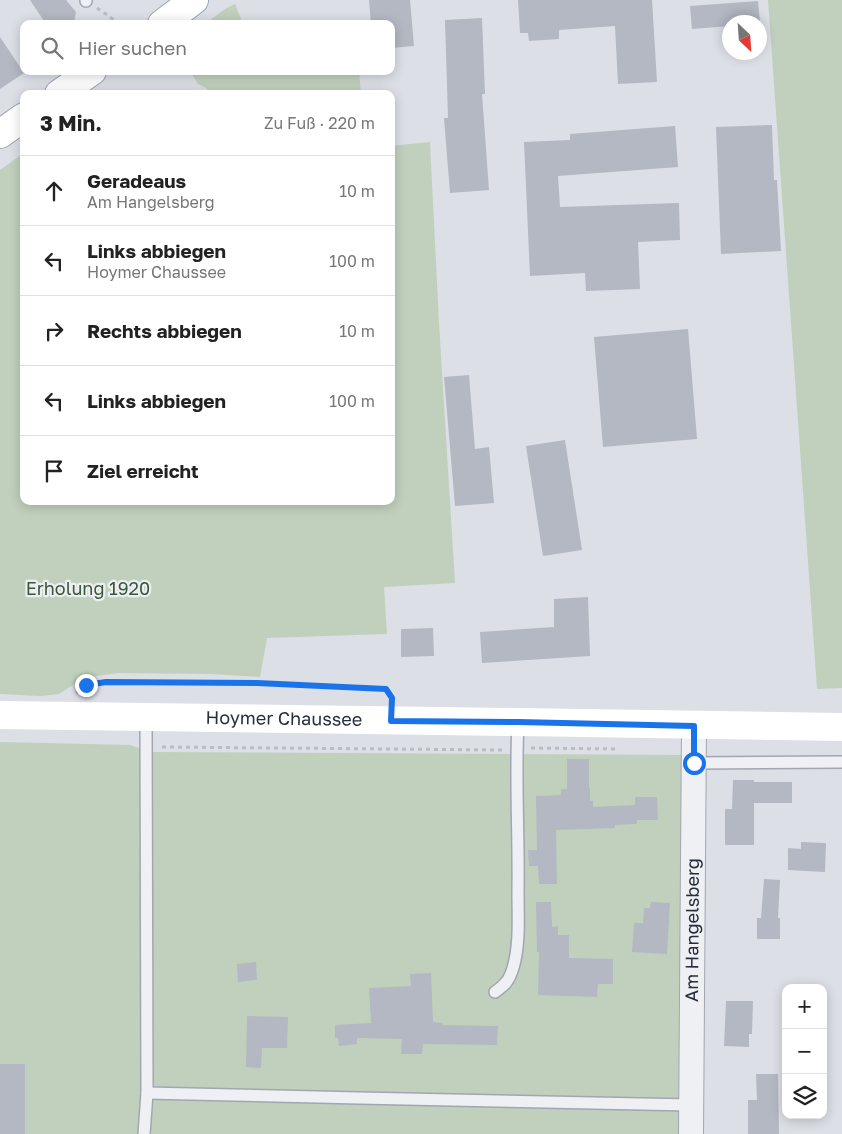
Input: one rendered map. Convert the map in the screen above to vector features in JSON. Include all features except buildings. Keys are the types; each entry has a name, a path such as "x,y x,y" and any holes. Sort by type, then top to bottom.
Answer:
{"main road":[{"path":"167,20 194,0"},
{"path":"65,90 86,75"},
{"path":"0,134 20,120"},
{"name":"Hoymer Chaussee","path":"0,715 842,728"}],"street":[{"name":"Am Hangelsberg","path":"691,1134 694,726"}],"lane":[{"path":"144,1134 147,1093 146,718"},
{"path":"495,992 505,985 512,970 518,945 519,876 516,750 518,722"},
{"path":"694,763 842,762"},
{"path":"147,1093 691,1105"}],"path":[{"path":"86,0 114,20"},
{"path":"65,716 71,698 86,685 106,682 257,683 386,689 392,698 391,721"},
{"path":"146,746 516,750 525,748 624,749"}],"green space":[{"path":"768,0 842,0 842,688 817,689"},
{"path":"235,4 241,20 210,20"},
{"path":"192,75 359,75 361,90 207,90 198,84"},
{"name":"Erholung 1920","path":"430,142 455,583 384,587 387,634 267,638 260,677 211,674 118,673 84,678 59,694 40,696 0,694 0,170 20,156 20,505 395,505 395,146"},
{"path":"0,742 130,745 150,752 686,755 681,1134 0,1134"}],"route":[{"path":"86,685 106,682 257,683 386,689 392,698 391,721 694,726 694,763"}]}
